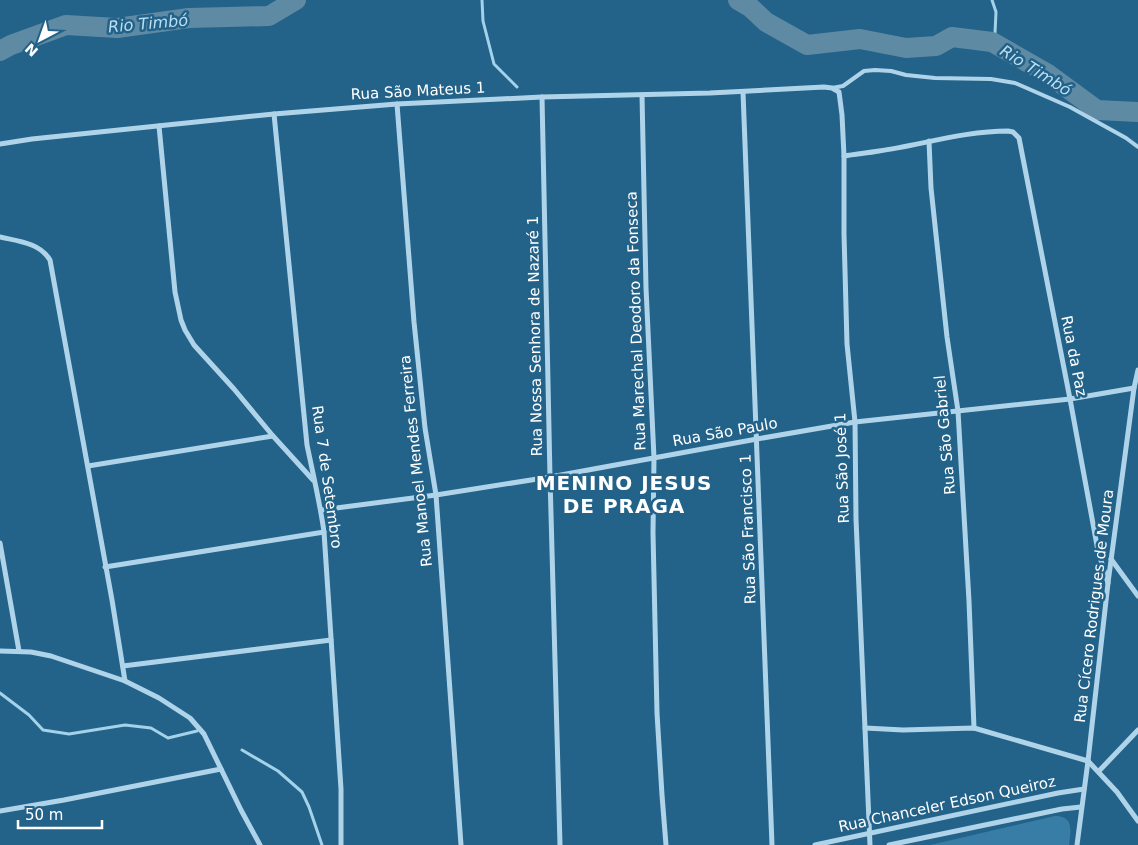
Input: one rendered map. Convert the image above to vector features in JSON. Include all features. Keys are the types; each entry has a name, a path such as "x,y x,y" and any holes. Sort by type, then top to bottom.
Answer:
{"street":[{"name":"Rua São Mateus 1","path":"0,144 274,114 397,104 542,97 743,92 824,87 832,88 839,92"},
{"name":"Rua São Francisco 1","path":"743,92 772,845"},
{"name":"Rua São José 1","path":"839,92 842,110 844,156 847,335 855,422 856,519 870,845"},
{"name":"Rua Marechal Deodoro da Fonseca","path":"642,95 646,288 654,458 653,533 657,714 666,845"},
{"name":"Rua Nossa Senhora de Nazaré 1","path":"542,97 560,845"},
{"name":"Rua Manoel Mendes Ferreira","path":"397,104 424,428 436,495 461,845"},
{"name":"Rua 7 de Setembro","path":"274,114 307,445 324,532 342,845"},
{"path":"159,126 175,292 180,320 194,345 314,480"},
{"name":"Rua da Paz","path":"928,141 1003,131 1013,132 1019,138 1098,551 1108,583"},
{"path":"844,156 878,152 928,141"},
{"name":"Rua São Gabriel","path":"928,141 931,188 947,337 958,411 974,728"},
{"path":"0,238 32,246 42,251 50,260 125,681"},
{"name":"Rua Cícero Rodrigues de Moura","path":"1076,845 1088,762 1111,559 1138,370"},
{"name":"Rua São Paulo","path":"321,510 436,495 550,477 855,422 1070,399 1134,388"},
{"path":"88,466 273,436"},
{"path":"106,567 324,532"},
{"path":"0,543 19,651"},
{"path":"1111,559 1138,596"},
{"path":"123,666 331,640"},
{"path":"0,651 19,651 51,656 125,681 176,708 190,718 204,734 260,845"},
{"path":"865,728 902,730 974,728 1088,762 1099,771 1117,792 1138,821"},
{"path":"1099,771 1138,730"},
{"path":"0,811 221,769"},
{"name":"Rua Chanceler Edson Queiroz","path":"815,845 1084,789"},
{"name":"Rua Chanceler Edson Queiroz","path":"889,845 1081,806"}],"lane":[{"path":"832,88 842,86 864,72 875,70 935,78 991,79 1015,84 1070,107 1126,138 1138,147"}],"shaded area":[{"path":"1055,816 1065,819 1070,825 1069,845 930,845"}],"waterway":[{"name":"Rio Timbó","path":"0,51 11,45 66,25 117,28 189,18 269,16 296,0"},
{"path":"482,0 483,21 494,64 517,87"},
{"name":"Rio Timbó","path":"738,0 750,7 766,22 807,45 860,39 906,48 936,46 952,37 992,42 1048,74 1097,110 1138,112"},
{"path":"992,0 996,12 995,33 992,42"},
{"path":"0,693 29,715 43,730 69,734 125,725 151,728 168,738 197,731"},
{"path":"242,750 278,771 302,792 322,845"}],"district":[{"name":"MENINO JESUS DE PRAGA","path":"624,494"}]}
